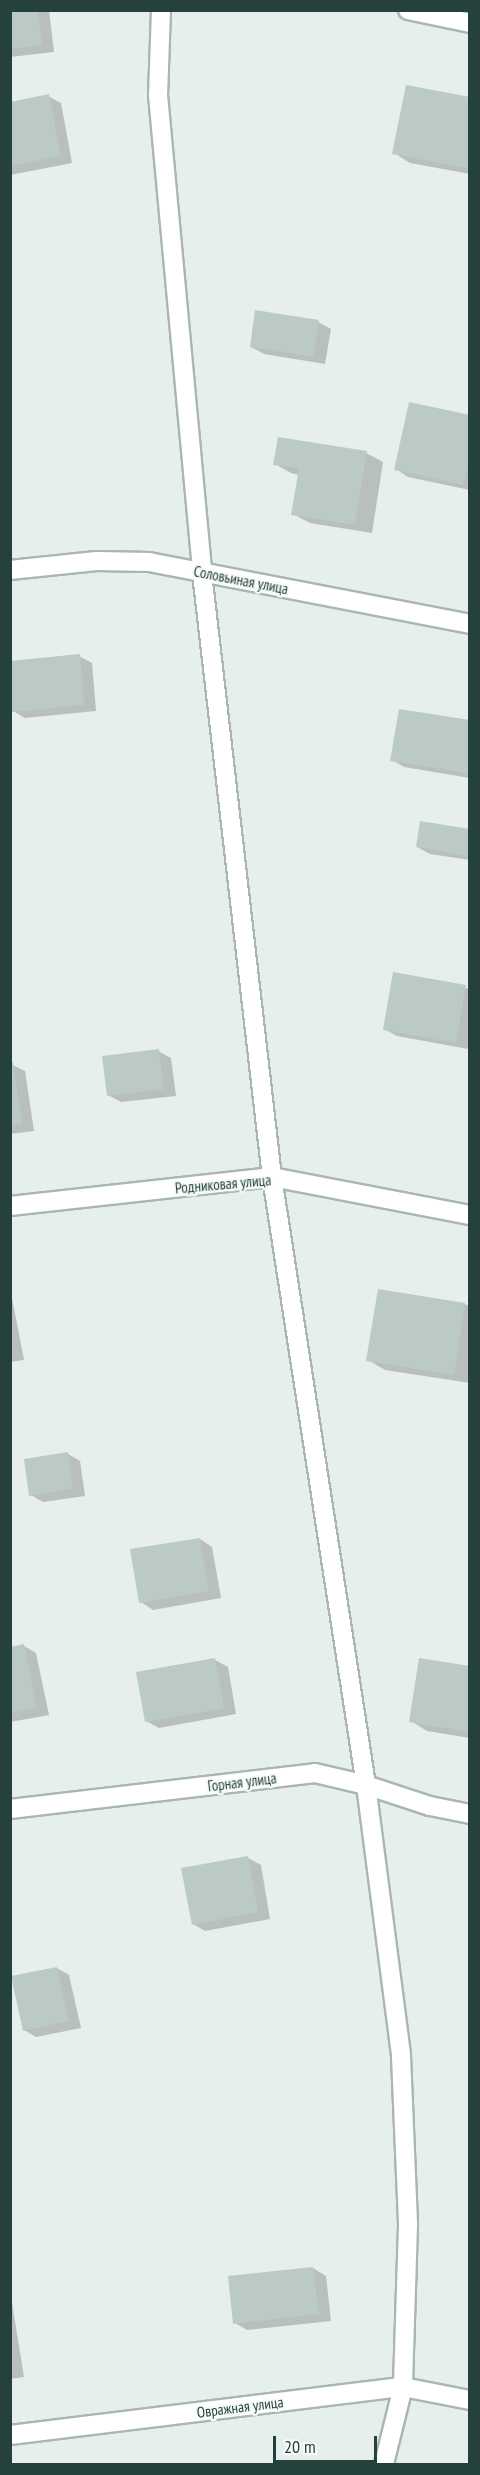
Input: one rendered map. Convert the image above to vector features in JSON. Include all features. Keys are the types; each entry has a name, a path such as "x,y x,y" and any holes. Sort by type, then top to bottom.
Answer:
{"street":[{"path":"161,10 158,95 202,573 272,1177 366,1785 401,2056 408,2225 403,2387 384,2464"},
{"path":"408,10 470,23"},
{"name":"Соловьиная улица","path":"10,570 97,561 149,562 470,624"},
{"name":"Родниковая улица","path":"10,1206 272,1177 470,1215"},
{"name":"Горная улица","path":"10,1809 315,1773 366,1785 430,1806 470,1814"},
{"name":"Овражная улица","path":"10,2435 403,2387 470,2400"}],"building":[{"path":"10,10 38,10 42,45 10,49"},
{"path":"406,85 470,97 470,169 392,154"},
{"path":"49,94 61,156 10,166 10,102"},
{"path":"255,310 319,320 313,357 250,347"},
{"path":"409,402 470,415 470,454 463,485 394,470"},
{"path":"278,437 367,451 355,525 291,515 299,468 273,465"},
{"path":"80,654 84,705 11,712 10,661"},
{"path":"399,709 470,720 470,774 390,761"},
{"path":"420,821 470,829 470,856 416,847"},
{"path":"393,972 466,985 456,1043 383,1030"},
{"path":"159,1049 164,1089 107,1096 102,1056"},
{"path":"10,1062 13,1062 22,1124 10,1126"},
{"path":"378,1289 465,1303 454,1375 366,1361"},
{"path":"68,1452 73,1489 29,1496 24,1459"},
{"path":"200,1538 209,1591 139,1603 130,1549"},
{"path":"24,1644 37,1708 10,1713 10,1647"},
{"path":"215,1658 224,1708 145,1722 136,1672"},
{"path":"419,1658 470,1666 470,1732 409,1722"},
{"path":"248,1856 258,1912 192,1925 181,1868"},
{"path":"57,1967 69,2021 23,2031 11,1976"},
{"path":"313,2267 319,2314 233,2324 228,2276"}]}
